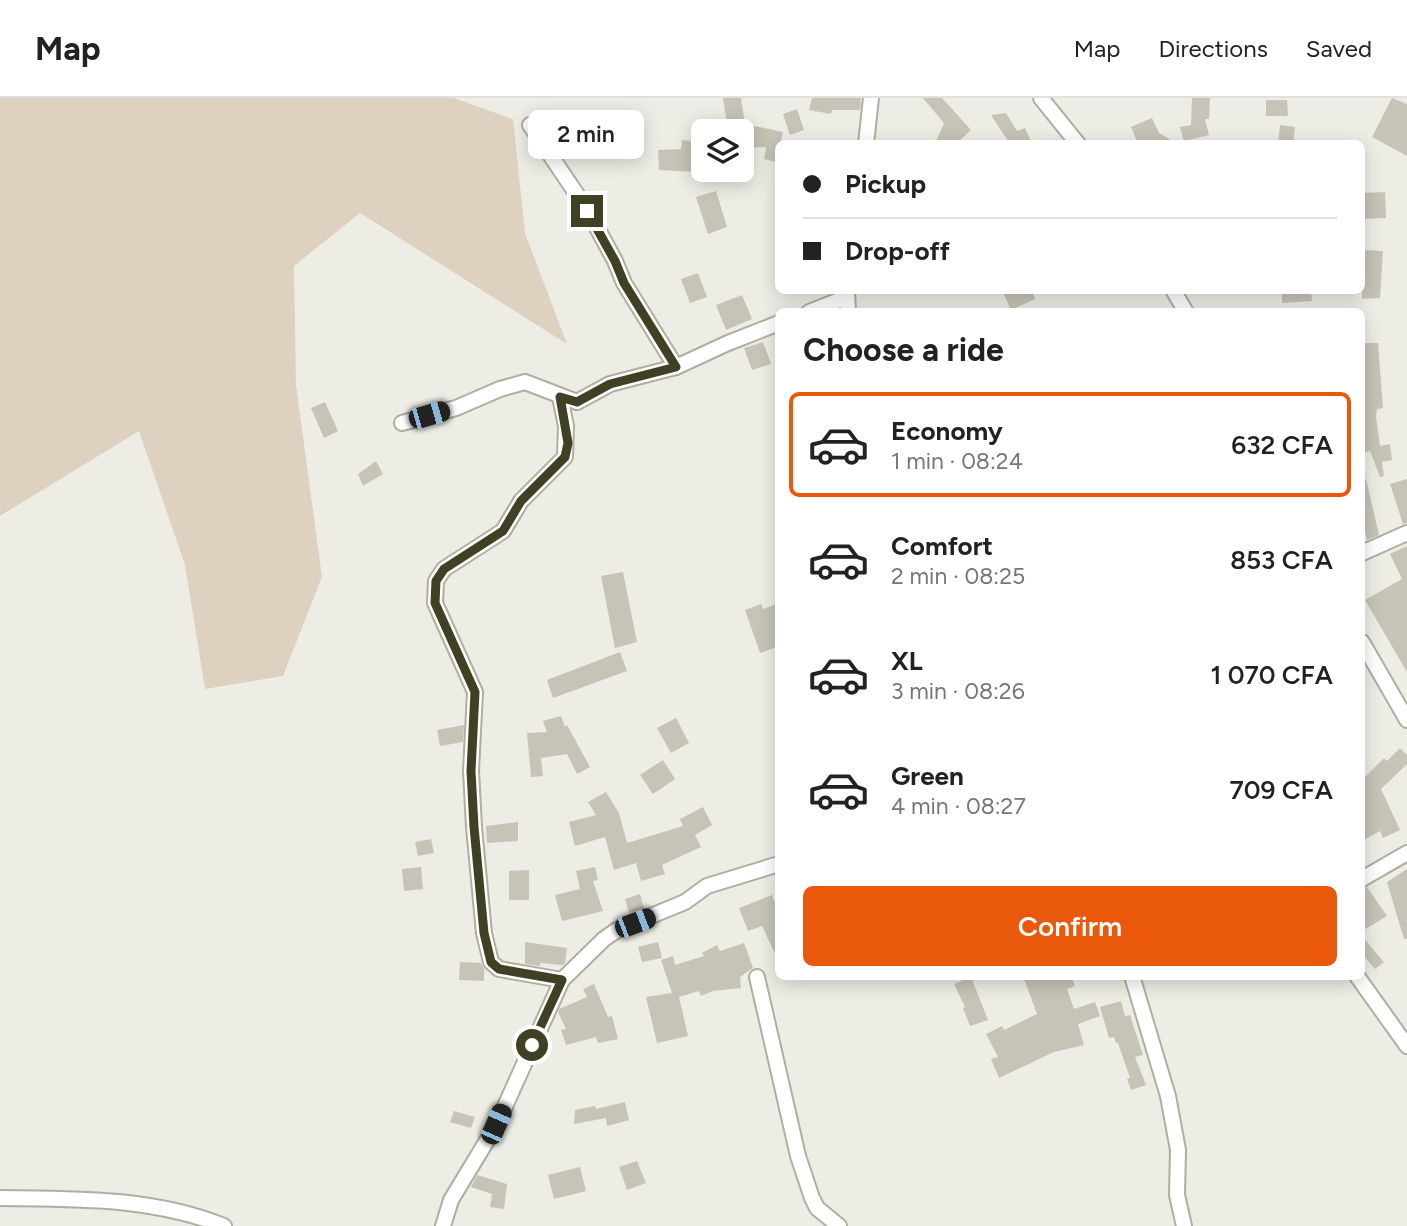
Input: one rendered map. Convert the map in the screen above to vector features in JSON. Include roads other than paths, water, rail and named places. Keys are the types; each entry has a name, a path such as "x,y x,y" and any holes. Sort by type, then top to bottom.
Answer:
{"street":[{"path":"866,140 871,98"},
{"path":"1041,98 1075,140"},
{"path":"530,125 587,211 624,283 676,367"},
{"path":"822,308 847,300"},
{"path":"402,423 456,408 500,389 525,382 577,402 610,384 676,367 775,325"},
{"path":"560,397 567,435 565,457 521,501 503,531 444,569 436,581 435,603 475,692 471,771 474,827 484,933 491,962 499,969 562,980"},
{"path":"1365,552 1407,533"},
{"path":"1365,647 1407,720"},
{"path":"1365,877 1407,853"},
{"path":"443,1226 451,1200 496,1124 562,980 617,930 685,902 707,886 775,865"},
{"path":"757,977 782,1089 808,1187 817,1208 839,1226"},
{"path":"1133,980 1168,1096 1178,1150 1177,1195 1184,1226"},
{"path":"1360,980 1407,1046"},
{"path":"0,1198 133,1202 198,1216 224,1226"}]}
